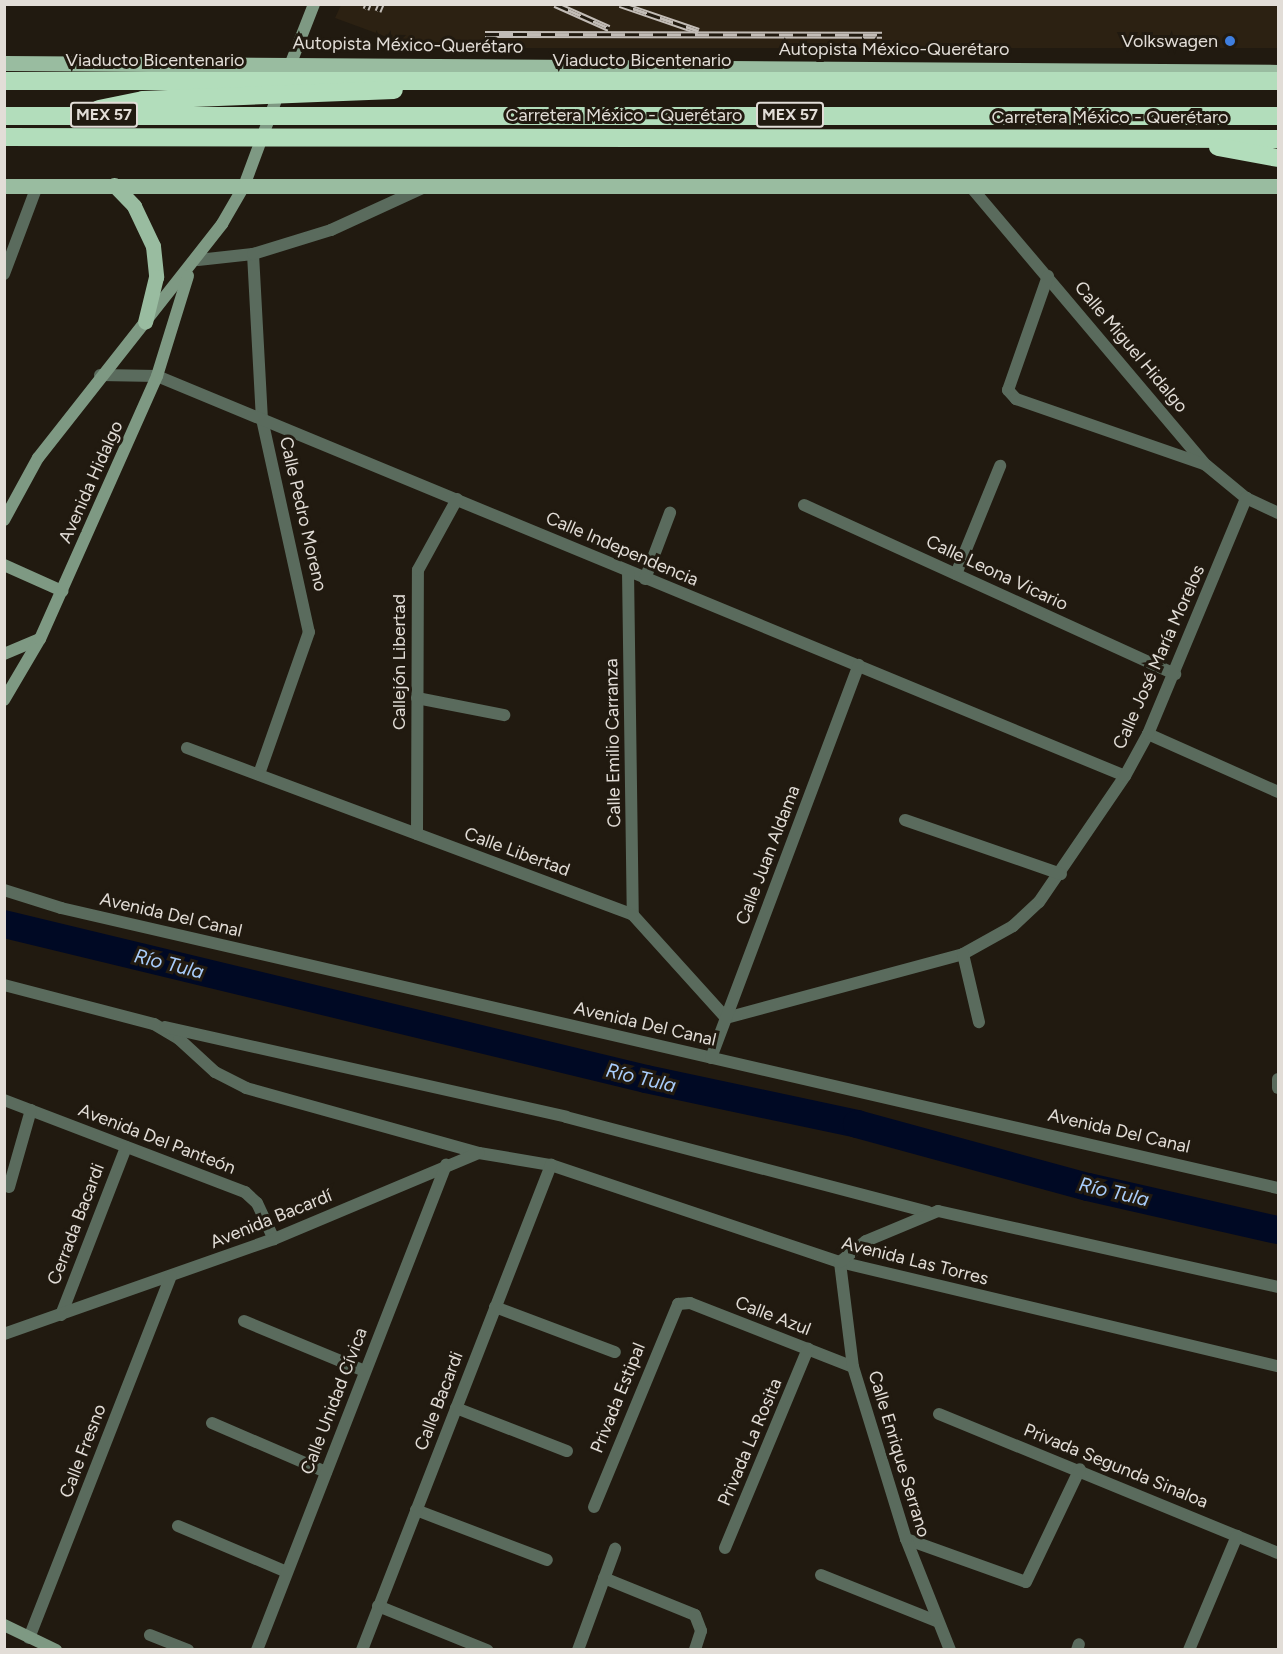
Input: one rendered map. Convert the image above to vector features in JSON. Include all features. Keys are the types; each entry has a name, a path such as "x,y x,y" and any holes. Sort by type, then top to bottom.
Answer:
{"highway":[{"path":"4,136 131,101 341,94 479,80"},
{"name":"Viaducto Bicentenario","path":"4,81 1278,81"},
{"name":"Carretera México - Querétaro","path":"4,116 301,114 1278,116"},
{"name":"Carretera México - Querétaro","path":"4,136 302,134 1278,139"},
{"path":"1169,138 1278,158"}],"main road":[{"name":"Avenida Hidalgo","path":"4,520 38,458 100,375 194,265 244,186 314,4"},
{"name":"Autopista México-Querétaro","path":"4,63 290,63 1278,72"},
{"path":"114,185 142,219 153,246 155,285 145,322"},
{"path":"4,186 425,188 1278,186"},
{"name":"Avenida Hidalgo","path":"4,700 40,639 158,376 194,265"},
{"path":"4,566 62,591"},
{"path":"4,654 40,639"},
{"path":"4,1625 56,1650"}],"street":[{"path":"4,274 37,186"},
{"name":"Calle Miguel Hidalgo","path":"970,186 1206,465 1246,498 1278,513"},
{"path":"194,265 253,254 331,230 425,188"},
{"name":"Calle Pedro Moreno","path":"253,254 262,419 309,632 259,774"},
{"path":"1048,276 1008,390 1016,399 1206,465"},
{"name":"Calle Independencia","path":"100,375 158,376 1125,776"},
{"path":"956,574 1000,466"},
{"name":"Calle José María Morelos","path":"726,1018 963,954 1013,927 1061,874 1125,776 1148,734 1175,674 1246,498"},
{"name":"Callejón Libertad","path":"417,834 418,570 457,499"},
{"name":"Calle Leona Vicario","path":"804,505 1175,674"},
{"path":"645,579 670,513"},
{"name":"Calle Emilio Carranza","path":"628,571 633,915"},
{"name":"Calle Juan Aldama","path":"711,1058 859,665"},
{"path":"417,698 504,715"},
{"path":"1148,734 1278,792"},
{"name":"Calle Libertad","path":"187,748 633,915 726,1018"},
{"path":"905,820 1061,874"},
{"name":"Avenida Del Canal","path":"4,890 61,908 1278,1188"},
{"path":"963,954 979,1022"},
{"path":"4,985 154,1024 566,1117 928,1212 953,1213 1278,1287"},
{"path":"154,1024 179,1039 215,1072 246,1088 478,1153"},
{"path":"1278,1079 1278,1088"},
{"name":"Avenida Del Panteón","path":"4,1100 245,1192 257,1203 274,1239"},
{"path":"9,1187 31,1110"},
{"name":"Cerrada Bacardi","path":"61,1315 126,1147"},
{"name":"Avenida Bacardí","path":"4,1334 274,1239 478,1153 551,1165"},
{"name":"Calle Unidad Cívica","path":"256,1650 446,1165"},
{"name":"Avenida Las Torres","path":"551,1165 840,1262 1278,1366"},
{"name":"Calle Bacardi","path":"362,1650 551,1165"},
{"path":"840,1262 866,1241 928,1212"},
{"name":"Calle Enrique Serrano","path":"840,1262 853,1367 906,1539 936,1621 950,1650"},
{"name":"Calle Fresno","path":"29,1638 171,1276"},
{"name":"Calle Azul","path":"678,1304 690,1303 853,1367"},
{"name":"Privada Estipal","path":"594,1507 678,1304"},
{"path":"495,1307 615,1352"},
{"path":"244,1321 365,1371"},
{"name":"Privada La Rosita","path":"725,1548 808,1349"},
{"path":"456,1408 567,1451"},
{"name":"Privada Segunda Sinaloa","path":"939,1414 1080,1469 1278,1553"},
{"path":"212,1423 326,1472"},
{"path":"906,1539 1026,1582 1080,1469"},
{"path":"416,1510 547,1560"},
{"path":"178,1526 287,1572"},
{"path":"1189,1650 1237,1536"},
{"path":"578,1650 615,1549"},
{"path":"821,1575 936,1621"},
{"path":"604,1578 695,1615 701,1631 695,1650"},
{"path":"378,1606 487,1650"},
{"path":"150,1635 188,1650"}],"shaded area":[{"path":"1278,4 1278,48 417,48 335,18 341,5"}],"waterway":[{"name":"Río Tula","path":"4,924 646,1079 857,1124 1088,1187 1278,1230"}],"railway":[{"path":"366,9 368,4"},
{"path":"378,11 381,4"},
{"path":"555,4 609,28"},
{"path":"620,4 699,31"},
{"path":"485,34 882,35"}],"place":[{"name":"Volkswagen","path":"1230,41"}]}
